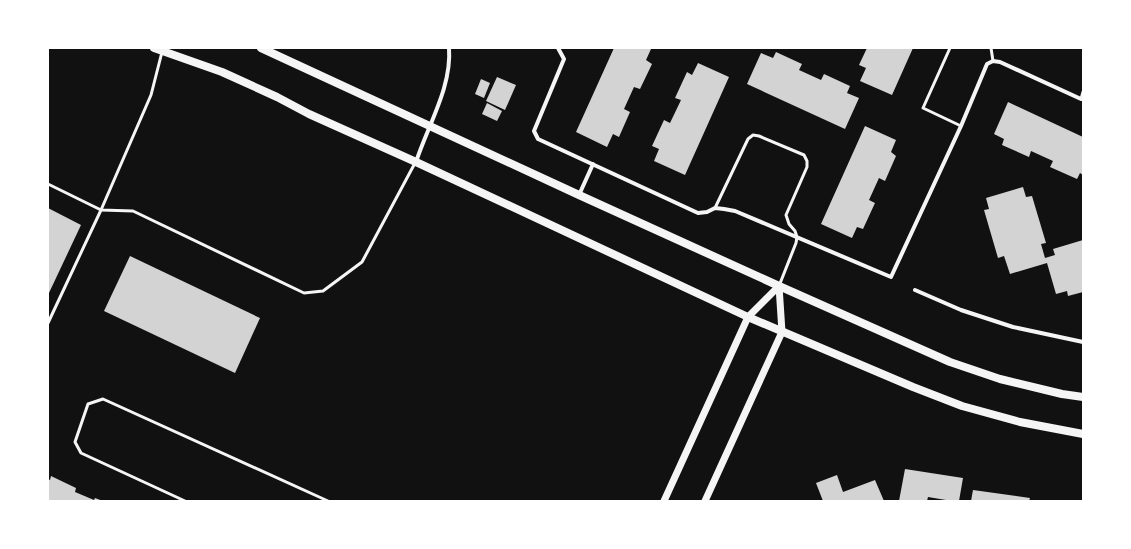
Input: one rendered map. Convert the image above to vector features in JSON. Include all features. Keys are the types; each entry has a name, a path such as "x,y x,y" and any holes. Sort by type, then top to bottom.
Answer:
{"main road":[{"path":"261,48 579,195 950,362 1000,379 1062,394 1083,397"},
{"path":"158,49 222,72 277,97 309,114 416,162 748,317 913,387 962,406 1020,422 1083,434"}],"street":[{"path":"416,162 447,80 450,60 449,48"},
{"path":"558,48 564,59 534,131 538,139 698,213 707,212 714,208 735,211 891,276 961,126 987,64 993,61 1000,62 1081,99"},
{"path":"579,195 593,164"},
{"path":"664,501 748,317 779,286"},
{"path":"705,501 782,332 779,286"},
{"path":"915,290 961,310 1013,328 1083,342"}],"lane":[{"path":"950,48 923,108 961,126"},
{"path":"991,48 993,61"},
{"path":"48,323 101,210 151,95 158,49"},
{"path":"1081,99 1083,92"},
{"path":"714,208 748,139 753,135 759,136 804,155 808,161 807,167 786,215 789,224 795,231 797,237 796,243 779,286"},
{"path":"48,184 101,210 133,211 304,293 323,291 362,262 416,162"},
{"path":"186,501 81,453 75,442 88,404 103,399 328,501"}],"building":[{"path":"614,48 650,48 651,49 646,60 652,64 640,89 634,87 624,109 630,112 619,137 613,134 607,147 576,132"},
{"path":"867,48 913,48 892,95 860,81 866,68 859,65"},
{"path":"776,52 802,64 799,70 821,80 824,74 850,86 847,93 859,98 845,129 747,84 761,53 773,58"},
{"path":"698,63 729,77 685,175 654,161 659,149 652,146 664,120 670,123 681,100 675,98 687,72 692,75"},
{"path":"497,77 516,85 505,110 486,101"},
{"path":"481,79 490,83 484,98 475,94"},
{"path":"1008,102 1083,137 1083,175 1080,173 1077,179 1050,167 1053,161 1031,151 1029,157 1002,145 1004,139 994,134"},
{"path":"487,103 502,111 497,121 482,114"},
{"path":"865,126 896,140 891,152 896,156 885,181 879,178 869,200 875,203 863,229 857,227 852,238 821,224"},
{"path":"1023,187 1026,197 1032,196 1046,243 1041,244 1045,258 1055,255 1053,249 1083,240 1083,292 1068,296 1067,291 1056,294 1047,263 1010,274 1004,256 998,258 984,210 989,209 986,198"},
{"path":"48,208 81,225 48,295"},
{"path":"130,256 260,318 235,373 104,311"},
{"path":"905,469 963,478 959,501 928,497 927,501 899,501"},
{"path":"837,475 843,492 875,480 884,501 823,501 816,483"},
{"path":"51,476 76,488 75,492 94,500 95,498 103,501 48,501 48,479 50,480"},
{"path":"973,490 1030,498 1029,501 971,501"}]}
